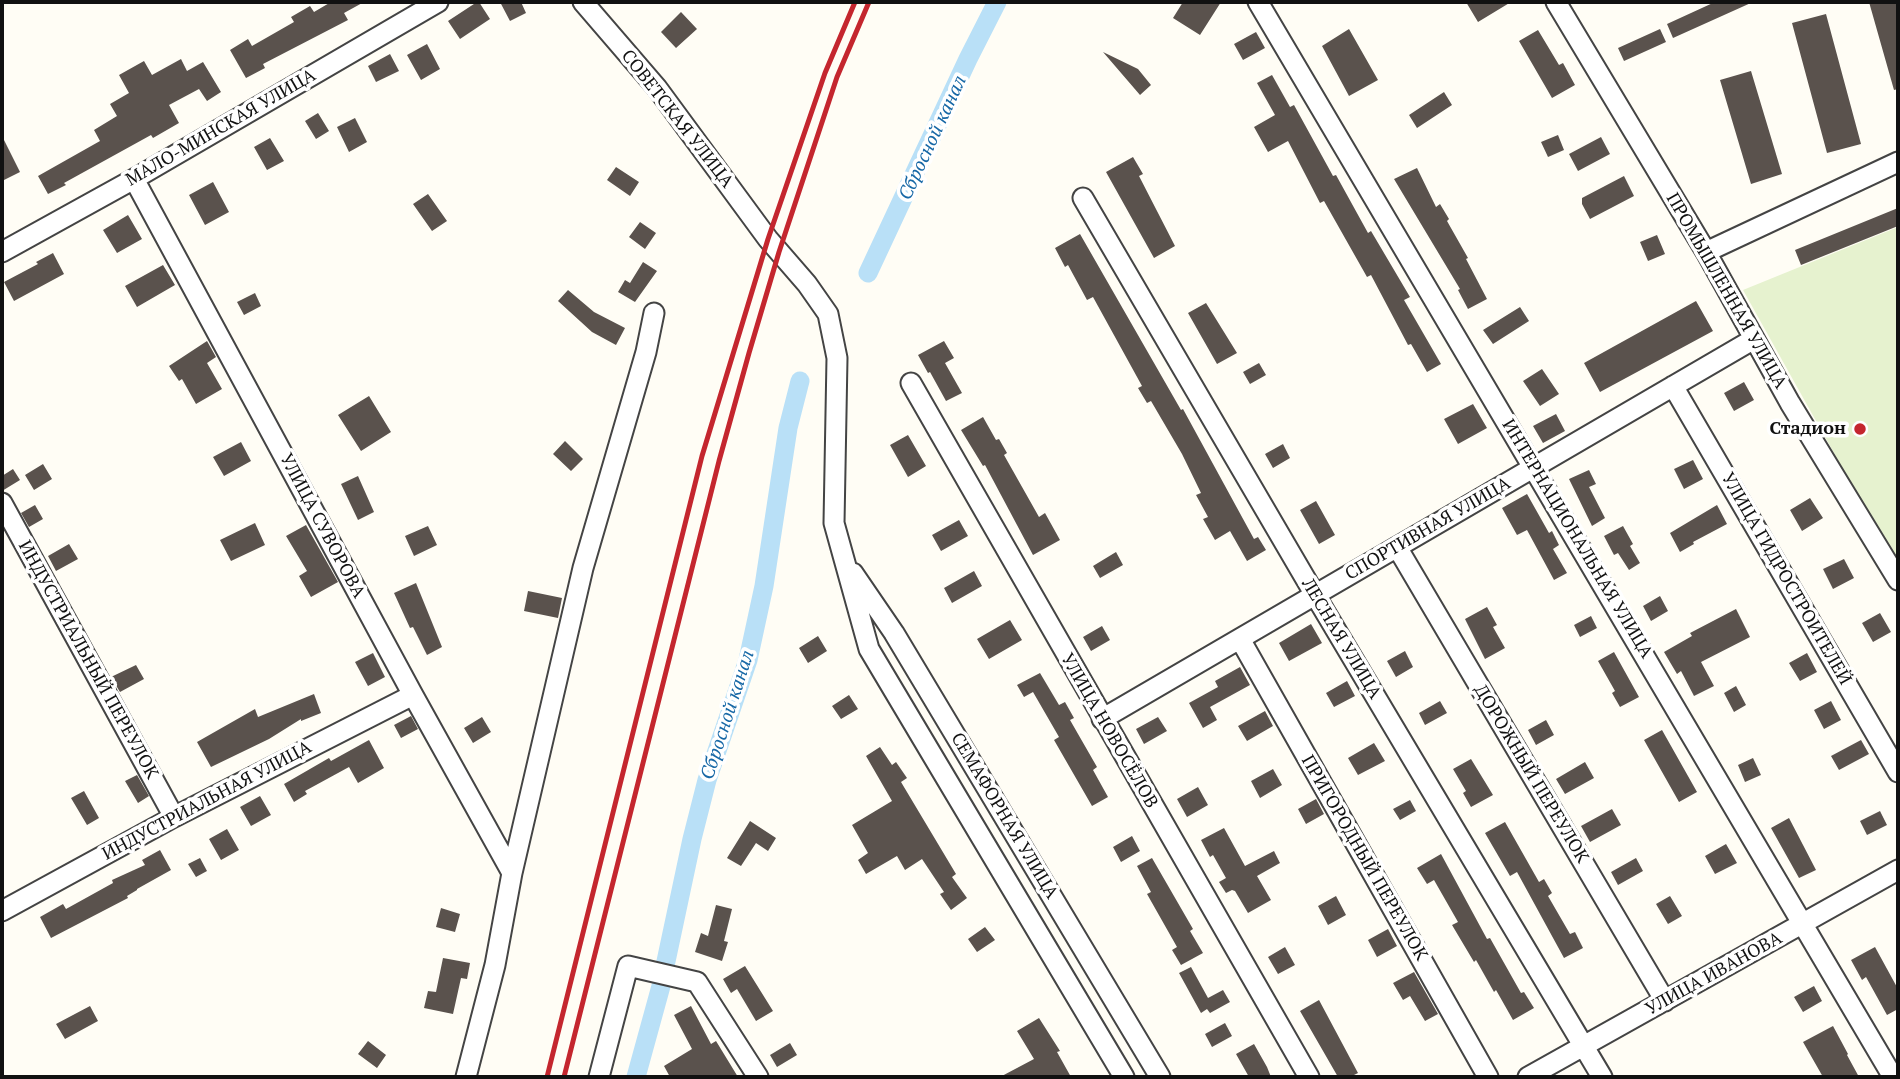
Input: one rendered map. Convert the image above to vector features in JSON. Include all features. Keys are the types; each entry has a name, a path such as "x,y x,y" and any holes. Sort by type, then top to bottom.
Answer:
{"street":[{"name":"МАЛО-МИНСКАЯ УЛИЦА","path":"2,252 134,179 438,2"},
{"name":"СОВЕТСКАЯ УЛИЦА","path":"583,2 657,88 768,239"},
{"name":"ИНТЕРНАЦИОНАЛЬНАЯ УЛИЦА","path":"1258,2 1894,1077"},
{"name":"ПРОМЫШЛЕННАЯ УЛИЦА","path":"1556,2 1706,252 1790,403 1898,580"},
{"path":"1706,252 1898,162"},
{"name":"УЛИЦА СУВОРОВА","path":"134,179 512,873"},
{"name":"ЛЕСНАЯ УЛИЦА","path":"1083,198 1602,1077"},
{"name":"СЕМАФОРНАЯ УЛИЦА","path":"768,239 807,284 828,314 836,358 834,523 869,649 1124,1077"},
{"path":"466,1077 495,965 512,873 583,568 646,352 654,313"},
{"name":"СПОРТИВНАЯ УЛИЦА","path":"1102,719 1754,339"},
{"name":"УЛИЦА НОВОСЁЛОВ","path":"911,383 1309,1077"},
{"name":"УЛИЦА ГИДРОСТРОИТЕЛЕЙ","path":"1674,386 1898,772"},
{"name":"ИНДУСТРИАЛЬНЫЙ ПЕРЕУЛОК","path":"2,503 174,817"},
{"name":"ДОРОЖНЫЙ ПЕРЕУЛОК","path":"1397,547 1665,1001"},
{"name":"СЕМАФОРНАЯ УЛИЦА","path":"843,557 894,633 1160,1077"},
{"path":"869,649 870,632 875,626 894,633"},
{"name":"ПРИГОРОДНЫЙ ПЕРЕУЛОК","path":"1240,639 1488,1077"},
{"name":"ИНДУСТРИАЛЬНАЯ УЛИЦА","path":"2,911 174,817 413,695"},
{"name":"УЛИЦА ИВАНОВА","path":"1528,1077 1804,925 1898,870"},
{"path":"599,1077 628,966 696,982 758,1077"}],"green space":[{"name":"Стадион","path":"1898,227 1898,568 1743,290"}],"building":[{"path":"331,2 364,2 344,13 348,20 263,64 265,68 246,78 230,50 248,39 252,46 294,22 291,17 310,6 314,12"},
{"path":"477,2 490,19 460,39 448,21"},
{"path":"500,2 521,2 526,13 510,21"},
{"path":"1183,2 1221,2 1200,35 1173,18"},
{"path":"1466,2 1511,2 1478,22"},
{"path":"1715,2 1753,2 1673,38 1667,24"},
{"path":"1869,2 1898,2 1898,89 1894,90"},
{"path":"681,12 697,29 676,48 661,32"},
{"path":"1826,14 1861,144 1827,153 1792,23"},
{"path":"1349,29 1378,80 1349,96 1322,46"},
{"path":"1660,29 1666,42 1624,61 1618,48"},
{"path":"1538,30 1559,65 1563,63 1575,85 1552,98 1519,41"},
{"path":"1256,32 1265,48 1243,60 1234,44"},
{"path":"427,44 440,69 421,80 407,55"},
{"path":"1103,52 1138,69 1151,85 1140,95"},
{"path":"390,54 399,71 376,82 368,66"},
{"path":"181,59 187,71 203,62 221,92 207,101 199,89 169,105 179,123 153,138 151,135 48,194 38,176 100,141 94,130 117,116 110,104 129,93 119,75 144,61 152,75"},
{"path":"1751,71 1782,174 1751,184 1720,80"},
{"path":"1272,75 1290,107 1294,105 1333,176 1336,175 1368,233 1371,231 1410,297 1404,300 1441,364 1427,372 1411,344 1408,345 1371,275 1367,277 1324,201 1320,203 1288,141 1268,152 1254,127 1275,115 1257,83"},
{"path":"1444,92 1452,105 1417,128 1409,115"},
{"path":"318,113 329,131 316,139 305,121"},
{"path":"355,118 367,142 349,152 337,127"},
{"path":"1558,135 1564,150 1548,157 1541,142"},
{"path":"2,136 20,172 2,181"},
{"path":"1601,137 1610,154 1578,171 1569,154"},
{"path":"270,138 284,161 267,170 254,147"},
{"path":"1133,157 1143,174 1139,176 1175,246 1154,258 1106,172"},
{"path":"616,167 639,182 630,196 607,180"},
{"path":"1417,168 1436,207 1440,204 1449,219 1447,221 1487,299 1468,309 1458,290 1460,289 1394,179"},
{"path":"1624,176 1634,196 1590,219 1582,204 1582,198"},
{"path":"213,182 229,212 205,225 189,195"},
{"path":"428,194 447,221 432,231 413,204"},
{"path":"1898,208 1898,226 1801,265 1795,250"},
{"path":"128,215 142,239 117,253 103,230"},
{"path":"640,222 656,233 645,249 629,237"},
{"path":"1080,234 1181,410 1183,409 1254,539 1258,537 1266,550 1247,561 1230,531 1215,540 1203,519 1208,517 1196,495 1201,493 1182,454 1151,401 1147,403 1138,388 1142,386 1093,297 1087,300 1068,265 1065,267 1055,248"},
{"path":"1657,235 1665,254 1648,261 1640,242"},
{"path":"53,253 64,274 14,301 4,282"},
{"path":"643,262 657,271 635,302 618,292 625,280 630,283"},
{"path":"163,265 175,285 137,307 125,286"},
{"path":"568,290 594,312 625,328 616,345 592,332 558,301"},
{"path":"255,293 261,306 244,315 237,302"},
{"path":"1696,301 1713,331 1600,392 1584,363"},
{"path":"1206,303 1237,353 1217,364 1188,313"},
{"path":"1520,307 1529,321 1493,344 1483,330"},
{"path":"207,341 216,357 207,363 222,389 196,404 182,379 179,381 169,366"},
{"path":"944,341 954,358 945,363 962,393 946,401 918,355"},
{"path":"1259,363 1266,375 1250,384 1243,372"},
{"path":"1542,369 1559,394 1540,406 1523,381"},
{"path":"1744,382 1754,400 1734,411 1724,393"},
{"path":"369,396 391,432 361,451 338,415"},
{"path":"1473,404 1487,428 1458,444 1444,419"},
{"path":"1556,414 1565,431 1543,443 1533,426"},
{"path":"983,417 1007,453 1004,455 1039,517 1045,513 1060,540 1033,555 985,465 983,466 961,430"},
{"path":"908,435 926,466 908,477 890,445"},
{"path":"565,441 583,459 571,471 553,454"},
{"path":"241,442 251,461 224,476 213,457"},
{"path":"1283,444 1290,458 1273,468 1265,454"},
{"path":"1693,460 1703,479 1684,489 1674,469"},
{"path":"43,464 52,479 34,490 25,475"},
{"path":"13,469 20,480 2,491 2,476"},
{"path":"1589,470 1596,484 1589,487 1605,518 1592,526 1569,479"},
{"path":"358,476 374,512 358,520 341,484"},
{"path":"1527,494 1559,545 1553,549 1567,573 1554,580 1527,530 1517,535 1502,508"},
{"path":"1810,498 1823,518 1802,531 1790,510"},
{"path":"1316,501 1335,535 1319,544 1300,510"},
{"path":"35,505 43,519 29,527 21,513"},
{"path":"1717,505 1727,524 1680,552 1670,533"},
{"path":"959,520 968,536 941,551 932,535"},
{"path":"255,523 265,545 231,561 220,540"},
{"path":"306,525 338,582 311,597 299,576 307,571 286,536"},
{"path":"428,526 437,545 414,556 405,536"},
{"path":"1623,526 1640,563 1629,570 1618,553 1614,555 1604,536"},
{"path":"69,544 78,559 56,571 48,556"},
{"path":"1116,552 1123,565 1100,578 1093,566"},
{"path":"1844,559 1854,578 1833,589 1823,569"},
{"path":"974,571 982,586 952,603 944,588"},
{"path":"416,583 442,647 427,655 413,627 410,628 394,593"},
{"path":"528,591 562,598 558,618 524,611"},
{"path":"1660,596 1668,611 1651,621 1643,606"},
{"path":"1487,607 1497,625 1493,627 1505,648 1485,659 1465,619"},
{"path":"1736,609 1750,637 1701,662 1714,686 1694,696 1681,671 1677,674 1664,652 1692,636 1690,633"},
{"path":"1880,613 1891,632 1873,642 1862,623"},
{"path":"1591,616 1597,628 1580,637 1574,625"},
{"path":"1010,620 1022,640 989,659 977,639"},
{"path":"1311,624 1322,643 1289,661 1279,643"},
{"path":"1102,626 1110,640 1091,651 1083,637"},
{"path":"818,636 827,651 808,663 799,648"},
{"path":"1405,651 1413,667 1396,677 1387,661"},
{"path":"1614,652 1639,697 1620,707 1612,693 1615,691 1598,661"},
{"path":"373,653 385,677 368,686 355,662"},
{"path":"1807,653 1817,672 1800,681 1789,663"},
{"path":"136,665 144,679 120,692 111,677"},
{"path":"1240,667 1250,685 1210,707 1217,720 1203,728 1189,703 1218,687 1215,681"},
{"path":"1040,673 1059,705 1065,702 1074,718 1070,720 1097,767 1093,770 1108,797 1092,806 1054,740 1059,737 1033,692 1024,697 1017,685"},
{"path":"1347,681 1355,696 1334,707 1326,693"},
{"path":"1736,686 1746,705 1734,712 1724,693"},
{"path":"314,694 321,713 301,719 269,739 211,767 197,742 255,709 258,717"},
{"path":"849,695 858,709 841,719 832,706"},
{"path":"1440,701 1447,713 1425,725 1419,713"},
{"path":"1831,701 1841,720 1824,729 1814,710"},
{"path":"1265,711 1273,726 1247,741 1238,726"},
{"path":"411,716 418,729 401,738 394,725"},
{"path":"482,717 491,732 473,743 464,728"},
{"path":"1158,717 1167,731 1144,744 1136,729"},
{"path":"1546,720 1554,735 1536,745 1528,730"},
{"path":"1662,730 1697,792 1679,802 1644,740"},
{"path":"369,740 384,768 358,783 349,767 305,791 307,794 294,802 284,784 329,758 331,761"},
{"path":"1861,740 1869,754 1839,770 1831,756"},
{"path":"1374,743 1385,761 1358,775 1348,758"},
{"path":"880,747 892,765 896,762 907,778 901,782 956,874 952,877 967,898 951,910 940,894 944,892 922,859 905,870 897,856 866,874 858,860 868,853 852,825 892,801 866,756"},
{"path":"1753,758 1761,775 1745,782 1738,765"},
{"path":"1471,759 1493,795 1471,807 1463,793 1466,791 1453,769"},
{"path":"1585,762 1594,778 1565,794 1556,779"},
{"path":"1273,769 1282,785 1260,798 1251,781"},
{"path":"137,775 149,796 138,803 125,781"},
{"path":"1198,787 1208,805 1187,817 1177,799"},
{"path":"84,791 99,818 87,825 71,798"},
{"path":"260,796 271,815 251,826 240,807"},
{"path":"1316,799 1324,814 1306,824 1298,809"},
{"path":"1410,800 1416,811 1400,820 1393,809"},
{"path":"1612,809 1621,825 1590,842 1581,826"},
{"path":"1880,811 1887,825 1867,835 1860,821"},
{"path":"1789,818 1816,870 1799,878 1771,828"},
{"path":"750,821 776,838 768,851 756,843 741,866 727,858"},
{"path":"1505,822 1539,882 1544,879 1552,893 1548,896 1570,934 1575,932 1583,948 1564,958 1517,872 1510,876 1485,833"},
{"path":"1224,828 1245,866 1274,851 1280,863 1257,876 1271,900 1248,913 1235,891 1226,893 1219,882 1226,878 1201,840"},
{"path":"227,829 239,850 221,860 209,839"},
{"path":"1132,836 1140,851 1121,862 1113,847"},
{"path":"1726,844 1737,863 1715,874 1705,856"},
{"path":"160,850 171,870 137,889 127,896 128,898 51,938 40,917 63,904 66,909 113,883 112,880 145,865 142,860"},
{"path":"1441,854 1487,939 1490,938 1521,993 1524,992 1534,1008 1513,1020 1452,925 1458,922 1434,880 1427,884 1417,868"},
{"path":"200,858 207,871 196,877 188,864"},
{"path":"1152,858 1193,929 1190,931 1203,953 1181,965 1172,950 1177,947 1147,894 1151,892 1137,866"},
{"path":"1636,858 1643,871 1618,885 1611,872"},
{"path":"1336,896 1346,915 1328,925 1318,906"},
{"path":"1670,896 1682,916 1668,924 1656,904"},
{"path":"716,905 732,909 724,941 728,942 722,961 695,952 701,933 708,936"},
{"path":"441,908 460,914 455,932 436,927"},
{"path":"985,927 995,940 977,952 968,939"},
{"path":"1388,929 1397,946 1377,957 1368,940"},
{"path":"1285,947 1295,965 1278,974 1268,957"},
{"path":"1875,947 1898,989 1898,1009 1887,1015 1866,977 1862,980 1851,960"},
{"path":"443,958 470,963 467,979 461,978 453,1014 424,1008 428,991 436,992"},
{"path":"745,966 773,1011 756,1021 737,989 731,993 723,979"},
{"path":"1191,967 1208,998 1223,990 1230,1002 1210,1013 1207,1009 1201,1013 1179,973"},
{"path":"1414,972 1438,1014 1425,1021 1410,996 1403,1000 1393,983"},
{"path":"1814,986 1822,1001 1803,1012 1794,997"},
{"path":"1319,1000 1358,1073 1350,1077 1338,1077 1300,1011"},
{"path":"90,1006 98,1021 65,1039 56,1024"},
{"path":"691,1006 711,1044 716,1041 738,1077 670,1077 664,1066 692,1049 674,1015"},
{"path":"1039,1018 1060,1051 1057,1052 1071,1077 1000,1077 1034,1059 1017,1031"},
{"path":"1225,1023 1232,1036 1212,1047 1205,1034"},
{"path":"1833,1026 1859,1077 1823,1077 1803,1042"},
{"path":"368,1041 386,1055 377,1068 358,1054"},
{"path":"790,1043 797,1055 777,1067 770,1055"},
{"path":"1254,1044 1271,1077 1249,1077 1236,1054"}],"waterway":[{"name":"Сбросной канал","path":"868,273 997,2"},
{"name":"Сбросной канал","path":"665,966 707,780 748,660 764,586 788,428 800,381"},
{"name":"Сбросной канал","path":"636,1077 661,986"}],"railway":[{"path":"547,1077 702,456 768,239 825,73 855,2"},
{"path":"564,1077 719,461 749,353 837,77 869,2"}],"place":[{"name":"Стадион","path":"1860,429"}]}
